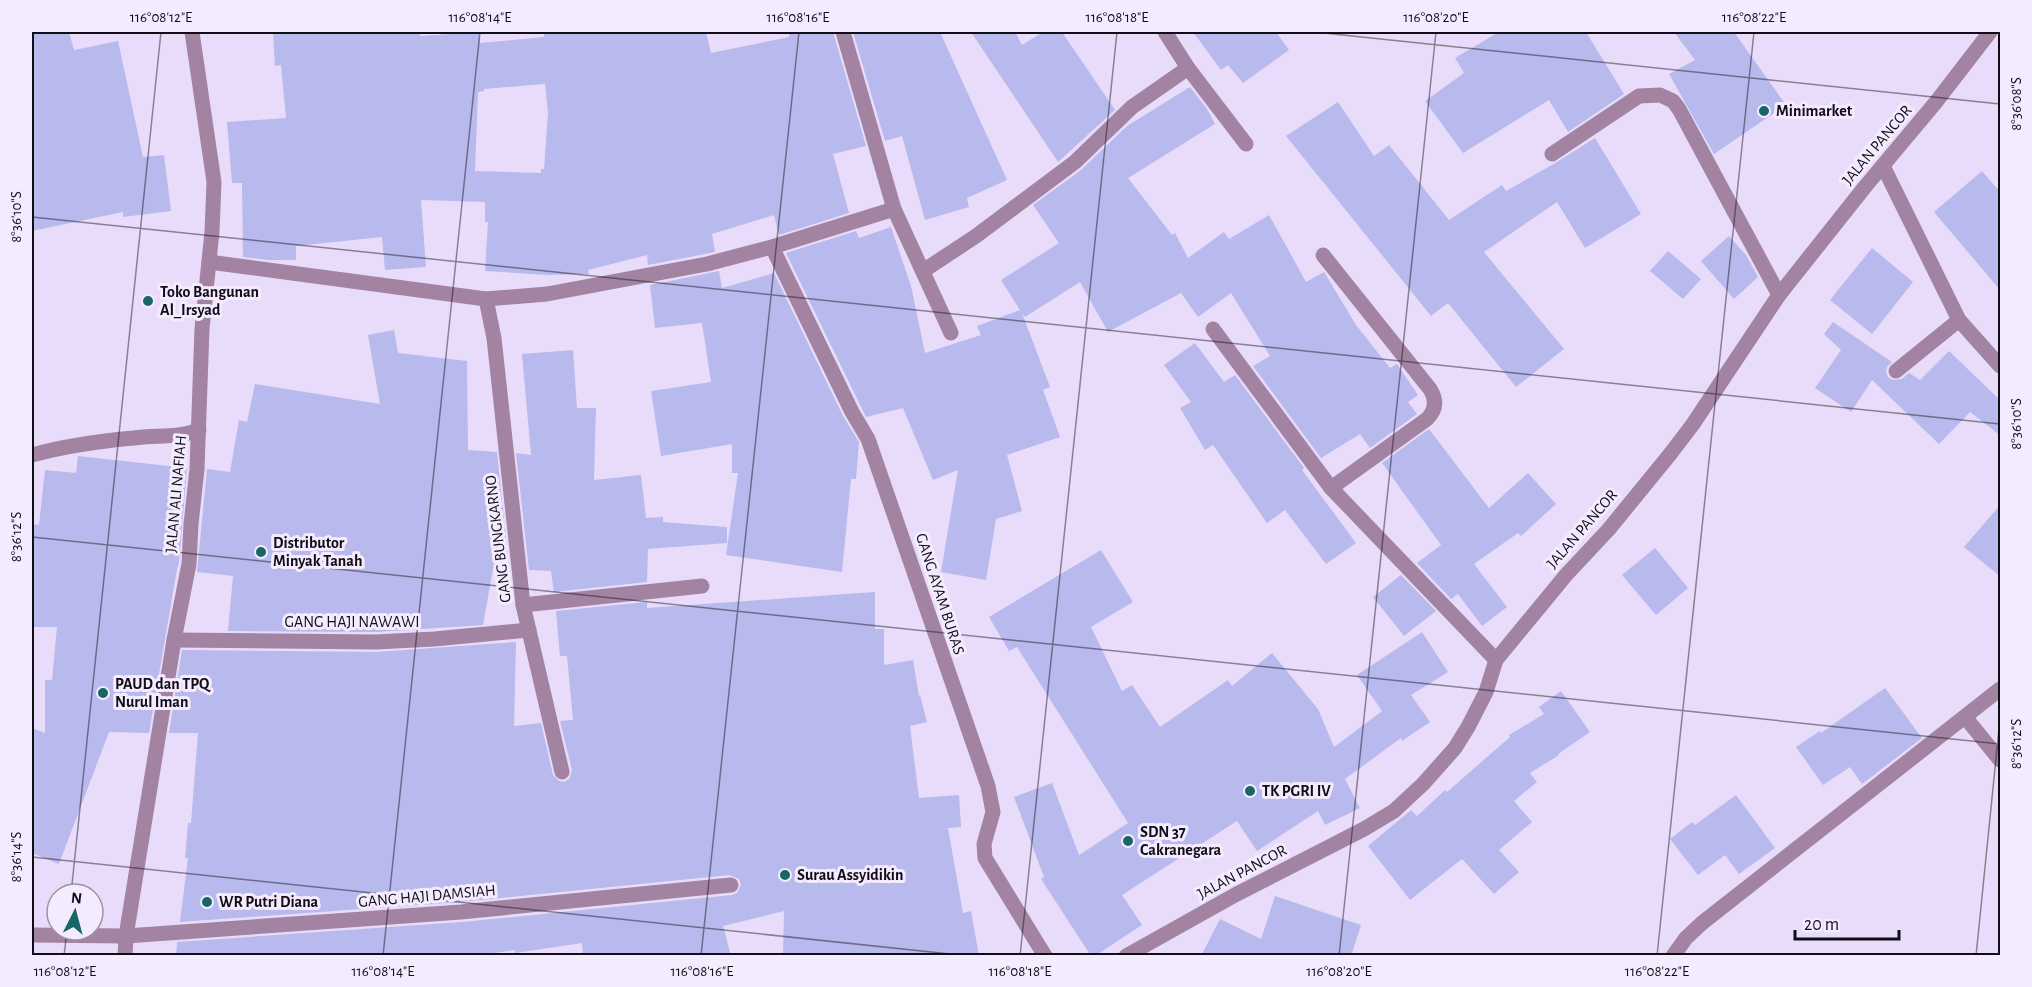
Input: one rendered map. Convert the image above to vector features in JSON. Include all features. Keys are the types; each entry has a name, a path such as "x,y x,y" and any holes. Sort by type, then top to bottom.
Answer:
{"street":[{"name":"JALAN ALI NAFIAH","path":"125,956 126,936 174,640 189,564 200,430 202,329 214,182 192,32"},
{"path":"843,32 894,209 951,333"},
{"path":"1165,32 1188,68 1246,144"},
{"name":"JALAN PANCOR","path":"1126,956 1235,895 1365,830 1395,811 1423,784 1455,748 1482,699 1496,660 1671,453 1779,295 1990,32"},
{"path":"923,271 976,236 1074,162 1132,107 1188,68"},
{"path":"1552,154 1639,96 1660,95 1673,101 1779,295"},
{"path":"1883,166 1959,320 2001,366"},
{"path":"209,262 486,299 547,294 707,264 772,247 894,209"},
{"name":"GANG AYAM BURAS","path":"772,247 868,439 988,786 993,812 984,844 985,858 1045,956"},
{"path":"1323,255 1430,389 1434,395 1435,405 1429,417 1331,488"},
{"name":"GANG BUNGKARNO","path":"486,299 494,338 523,605 561,772"},
{"path":"1896,371 1959,320"},
{"path":"1213,329 1331,488 1496,660"},
{"path":"32,455 103,440 184,436 200,430"},
{"path":"523,605 702,586"},
{"name":"GANG HAJI NAWAWI","path":"174,640 376,642 529,630"},
{"path":"1672,956 1702,922 2001,689"},
{"path":"1965,717 2001,760"},
{"name":"GANG HAJI DAMSIAH","path":"32,935 126,936 461,912 731,885"}],"building":[{"path":"32,32 69,32 74,50 118,41 143,157 164,155 171,211 123,217 123,212 32,231"},
{"path":"273,32 420,32 420,36 479,32 480,43 544,37 544,32 706,32 711,53 789,37 789,32 833,32 866,146 833,154 849,213 779,235 774,215 712,234 715,252 648,265 647,255 588,270 589,274 548,275 485,271 488,222 485,222 485,202 421,200 426,267 385,270 382,237 296,246 296,260 243,257 242,183 232,183 227,122 286,118 281,65 275,66","holes":["545,84 548,113 544,169 541,169 541,173 475,171 478,92 484,89"]},
{"path":"853,32 940,32 1007,180 967,198 969,207 925,220 902,136 885,141"},
{"path":"971,32 1015,32 1022,45 1043,32 1062,32 1115,110 1058,162"},
{"path":"1193,32 1276,32 1289,50 1243,83 1228,65 1221,70"},
{"path":"1499,32 1586,32 1624,94 1568,132 1549,100 1463,153 1425,101 1464,73 1455,58"},
{"path":"1674,32 1734,32 1786,105 1714,154 1669,74 1695,60"},
{"path":"1190,87 1215,124 1128,178 1172,235 1175,233 1188,258 1224,232 1229,239 1269,215 1306,282 1324,272 1356,325 1390,368 1397,364 1418,395 1408,402 1417,414 1370,448 1360,434 1321,458 1253,366 1270,356 1231,293 1198,317 1181,293 1108,332 1080,282 1025,317 1022,313 1050,387 1043,390 1060,437 1007,455 1022,511 996,519 986,580 941,572 958,470 933,480 903,408 866,417 786,253 856,231 859,238 891,227 911,286 925,353 981,335 977,326 1020,310 1001,280 1059,243 1033,205 1081,170 1127,126"},
{"path":"1338,102 1374,156 1389,145 1449,220 1502,185 1506,191 1595,138 1641,214 1585,248 1557,202 1484,252 1564,349 1516,387 1448,303 1431,316 1286,136"},
{"path":"1982,171 2001,193 2001,291 1934,212"},
{"path":"1729,236 1746,255 1758,277 1734,299 1701,261"},
{"path":"1872,248 1913,282 1872,334 1830,300"},
{"path":"1668,251 1701,279 1683,299 1650,271"},
{"path":"719,271 722,288 774,273 843,416 859,442 856,479 851,479 842,572 726,555 738,473 732,473 732,444 661,456 651,391 711,382 702,323 655,328 650,285"},
{"path":"1833,322 1892,362 1886,372 1893,380 1902,379 1909,373 1920,380 1949,351 2001,401 2001,436 1970,412 1939,444 1872,380 1851,412 1815,388 1841,350 1824,334"},
{"path":"394,330 398,353 467,361 468,450 497,452 509,569 493,569 483,625 376,632 228,631 233,576 197,572 207,469 230,472 239,420 247,422 255,384 380,404 368,335"},
{"path":"1195,343 1224,382 1235,375 1356,543 1326,564 1285,510 1267,523 1213,445 1205,450 1180,408 1191,402 1164,365"},
{"path":"573,350 577,408 596,408 594,480 641,475 646,518 663,517 663,522 727,527 727,543 648,549 647,582 554,592 551,571 529,570 516,453 531,455 522,354"},
{"path":"1429,429 1489,508 1528,473 1556,504 1521,536 1518,533 1474,564 1507,607 1482,626 1458,594 1451,599 1417,563 1441,545 1382,463"},
{"path":"78,456 187,468 179,563 149,733 109,732 59,864 32,853 32,728 45,733 45,680 52,680 57,627 32,627 32,524 39,525 45,470 76,473"},
{"path":"2001,504 2001,577 1964,547"},
{"path":"1655,548 1688,588 1656,615 1622,575"},
{"path":"1101,550 1133,602 1091,627 1122,691 1132,685 1160,727 1228,680 1232,686 1272,653 1318,709 1334,747 1382,711 1357,675 1422,632 1448,672 1411,695 1430,722 1402,741 1401,738 1345,779 1360,808 1325,825 1318,811 1257,851 1237,821 1122,895 1142,925 1095,956 1091,956 1041,879 1044,877 1014,797 1052,783 1079,855 1128,823 1017,647 1009,651 989,617"},
{"path":"1401,575 1436,611 1404,636 1373,597"},
{"path":"875,592 875,629 884,629 884,665 913,660 919,696 927,722 910,726 919,798 959,795 961,827 948,828 963,913 971,911 979,956 783,956 784,911 723,926 731,956 631,953 632,956 583,956 582,943 515,953 515,950 472,956 176,956 177,942 462,922 732,895 737,893 741,885 739,879 730,875 460,902 180,922 188,858 185,858 188,823 191,823 198,733 169,733 182,650 376,652 516,642 514,726 541,723 553,775 559,781 564,782 569,779 572,770 560,721 573,720 567,656 560,656 556,611 647,602 647,608"},
{"path":"1885,688 1922,738 1862,784 1850,767 1823,785 1796,747 1820,731 1821,733"},
{"path":"1561,691 1590,732 1530,773 1537,782 1514,801 1532,822 1499,850 1519,872 1494,894 1462,859 1410,900 1368,846 1411,810 1417,816 1445,790 1447,792 1510,737 1509,735 1544,714 1539,707"},
{"path":"1736,795 1775,848 1739,874 1725,855 1698,875 1670,839 1692,822 1695,825"},
{"path":"1275,896 1361,925 1351,956 1201,956 1220,919 1261,939"}],"place":[{"name":"Minimarket","path":"1764,111"},
{"name":"Toko Bangunan Al_Irsyad","path":"148,301"},
{"name":"Distributor Minyak Tanah","path":"261,552"},
{"name":"PAUD dan TPQ Nurul Iman","path":"103,693"},
{"name":"TK PGRI IV","path":"1250,791"},
{"name":"SDN 37 Cakranegara","path":"1128,841"},
{"name":"Surau Assyidikin","path":"785,875"},
{"name":"WR Putri Diana","path":"207,902"}]}
